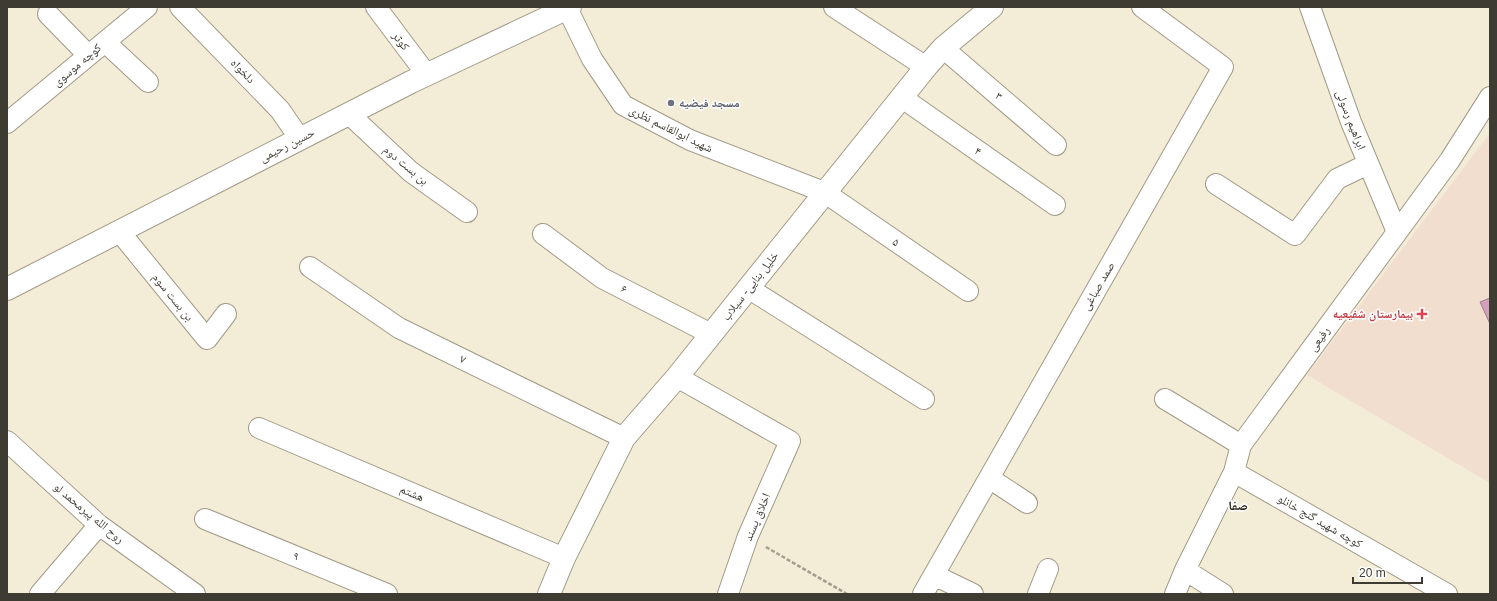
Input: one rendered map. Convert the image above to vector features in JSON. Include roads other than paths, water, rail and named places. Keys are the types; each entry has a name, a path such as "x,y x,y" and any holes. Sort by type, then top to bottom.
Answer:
{"street":[{"name":"کوچه موسوی","path":"7,123 147,7"},
{"name":"دلخواه","path":"180,7 280,110 300,139"},
{"name":"کوثر","path":"376,7 427,74"},
{"path":"834,7 926,67"},
{"name":"خلیل بنایی- سیلاب","path":"549,594 564,558 624,438 677,377 824,192 926,67 943,48 992,7"},
{"name":"صمد صباغی","path":"923,594 1223,67 1142,7"},
{"name":"ابراهیم رسولی","path":"1310,7 1351,122 1397,232"},
{"name":"حسین رحیمی","path":"7,289 427,74 569,8"},
{"name":"شهید ابوالقاسم نظری","path":"569,8 592,59 623,105 690,140 824,192"},
{"path":"48,14 88,56"},
{"path":"105,42 148,82"},
{"name":"۳","path":"943,48 1056,145"},
{"name":"۴","path":"901,97 1055,205"},
{"name":"رفیعی","path":"1175,594 1184,570 1234,472 1241,445 1450,160 1490,97"},
{"name":"بن بست دوم","path":"349,114 411,172 467,212"},
{"path":"1216,184 1295,235 1337,179 1368,164"},
{"name":"۵","path":"824,192 968,291"},
{"name":"بن بست سوم","path":"119,231 207,338 226,314"},
{"name":"۶","path":"543,234 602,278 711,334"},
{"name":"۷","path":"310,267 399,328 624,438"},
{"path":"748,288 924,399"},
{"name":"اخلاق پسند","path":"677,377 790,441 748,536 728,594"},
{"path":"1165,399 1241,445"},
{"name":"هشتم","path":"259,428 564,558"},
{"name":"روح الله پیرمحمد لو","path":"7,441 99,525 195,594"},
{"name":"کوچه شهید گنج خانلو","path":"1234,472 1447,594"},
{"path":"989,478 1027,503"},
{"name":"۹","path":"205,519 387,594"},
{"path":"40,594 99,525"},
{"path":"1038,594 1048,569"},
{"path":"1184,570 1222,594"},
{"path":"934,575 973,594"}],"place":[{"name":"مسجد فیضیه","path":"671,103"},
{"name":"بیمارستان شفیعیه","path":"1422,314"}],"district":[{"name":"صفا","path":"1238,505"}]}
